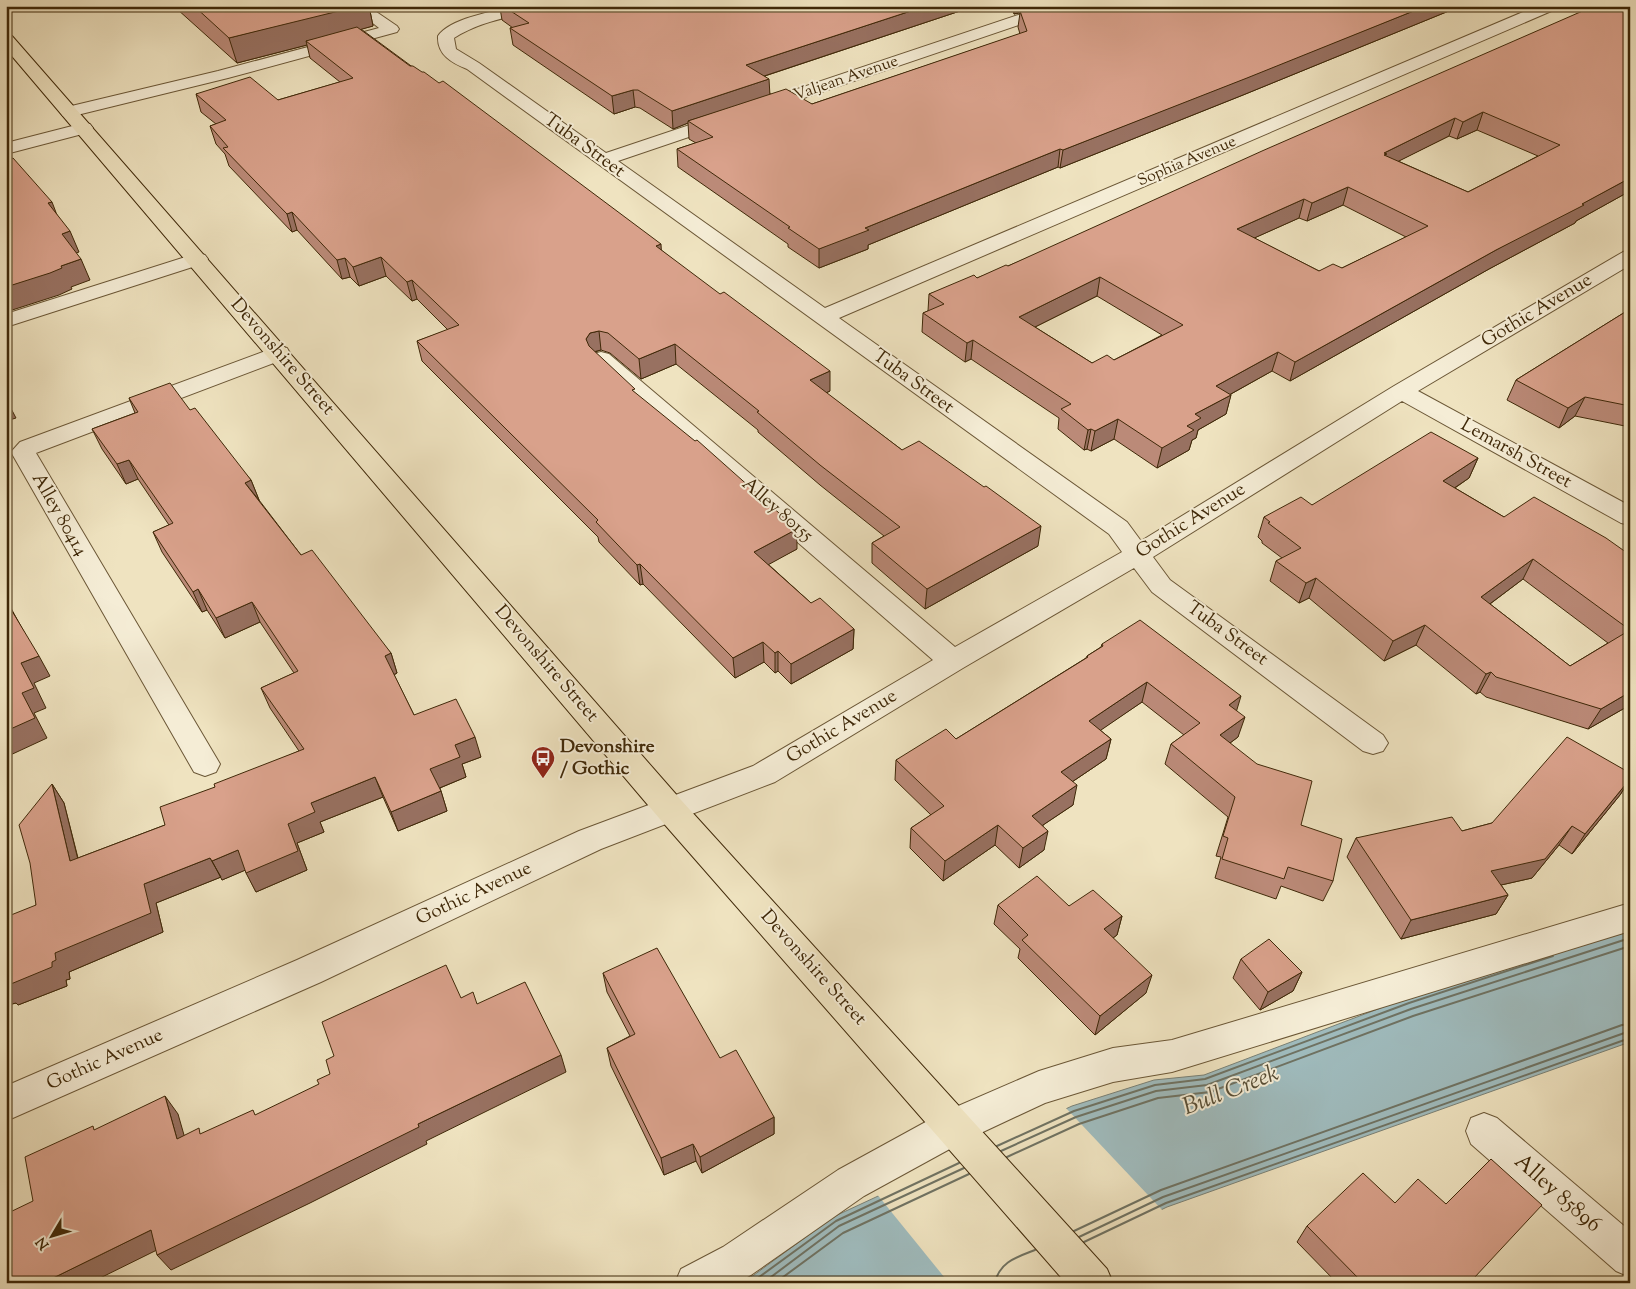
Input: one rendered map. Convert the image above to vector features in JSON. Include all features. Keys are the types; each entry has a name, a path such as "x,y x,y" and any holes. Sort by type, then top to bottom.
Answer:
{"main road":[{"name":"Devonshire Street","path":"6,38 670,809 1086,1274"}],"street":[{"name":"Tuba Street","path":"534,6 464,25 446,36 445,43 449,51 473,66 1118,528 1161,586 1372,743"},
{"name":"Valjean Avenue","path":"604,160 1061,6"},
{"name":"Sophia Avenue","path":"823,317 1551,6"},
{"path":"69,112 222,75 391,30 368,12"},
{"path":"6,149 84,128"},
{"name":"Gothic Avenue","path":"6,1104 309,971 579,845 764,774 953,661 1138,554 1402,391 1630,256"},
{"path":"6,321 198,259"},
{"name":"Alley 80414","path":"205,764 23,452 28,447 279,354"},
{"name":"Alley 80155","path":"601,359 953,661"},
{"name":"Lemarsh Street","path":"1402,391 1630,517"},
{"path":"695,1283 737,1260 850,1183 962,1135 1039,1088 1113,1065 1172,1056 1630,917"},
{"name":"Alley 85896","path":"1484,1131 1630,1257"}],"water":[{"name":"Bull Creek","path":"1630,926 1630,1042 1167,1207 1009,1283 740,1283 754,1275 833,1217 1072,1106 1154,1080 1204,1075 1407,998"}],"pier":[{"path":"1065,1107 1164,1212 1015,1283 949,1283 876,1193"}],"building":[{"path":"194,6 351,6 341,9 343,10 229,38"},
{"path":"503,6 926,6 746,65 769,79 672,111 638,90 612,96 510,28 529,23"},
{"path":"1033,6 1426,6 1063,150 1060,149 865,228 869,230 819,249 677,149 713,137 688,121 786,89 812,104 1027,31 1020,11"},
{"path":"1594,6 1630,6 1630,178 1582,204 1584,205 1496,250 1295,362 1278,352 1216,386 1231,395 1195,414 1201,418 1187,426 1194,430 1162,448 1118,419 1095,431 1088,430 1061,409 1071,404 973,340 967,343 923,313 944,304 929,294 974,275 977,278 1006,265 1008,266 1262,151","holes":["1483,112 1560,145 1468,192 1384,155 1387,154 1384,153 1455,118 1463,122","1348,187 1428,226 1342,268 1333,264 1319,271 1237,229 1304,199 1312,203","1100,277 1183,325 1114,360 1107,355 1092,363 1019,317"]},
{"path":"357,27 410,66 424,72 439,83 443,81 661,244 656,246 720,294 724,292 830,371 810,380 902,450 919,441 1041,526 927,589 872,543 900,527 820,465 757,412 759,411 675,344 639,359 608,333 599,331 590,333 586,339 589,346 635,389 632,390 695,441 697,440 797,529 754,552 811,603 820,598 854,629 791,664 778,651 775,653 763,642 733,658 640,564 637,565 596,522 598,520 417,341 459,325 412,280 407,282 381,257 353,267 345,258 337,260 292,212 287,214 223,148 228,147 210,126 226,120 196,94 250,77 278,100 353,78 306,41"},
{"path":"6,158 8,160 13,158 52,202 48,203 70,231 62,234 81,259 61,266 62,268 50,273 6,287"},
{"path":"1630,309 1630,406 1585,397 1568,408 1516,380"},
{"path":"170,383 190,410 195,408 251,480 245,483 301,555 312,550 391,653 385,656 414,715 456,699 475,737 455,745 460,757 430,769 441,791 391,812 375,777 311,803 315,812 288,824 298,851 246,873 238,850 212,861 210,858 144,884 151,913 55,953 56,960 52,962 52,967 6,986 6,917 36,905 30,863 19,825 52,784 70,861 165,825 160,807 215,787 214,784 304,749 261,688 298,671 252,602 216,618 198,589 193,592 153,532 173,523 129,460 117,464 92,429 138,412 129,398"},
{"path":"1431,432 1478,458 1443,481 1504,517 1534,497 1606,538 1630,555 1630,630 1630,692 1601,709 1496,677 1491,672 1486,674 1425,625 1393,641 1316,578 1306,583 1276,561 1301,548 1268,523 1270,522 1264,517 1301,497 1312,505","holes":["1533,559 1630,630 1570,666 1481,597"]},
{"path":"6,601 39,656 21,663 34,688 22,693 35,718 6,731"},
{"path":"1140,620 1241,696 1229,705 1245,717 1220,735 1257,764 1312,781 1301,825 1342,839 1333,881 1288,867 1284,879 1222,859 1228,838 1223,836 1235,797 1171,744 1200,723 1147,682 1089,721 1111,739 1061,772 1077,785 1032,816 1048,831 1023,848 998,825 945,861 911,828 944,806 896,760 946,729 956,739 1088,657 1103,646 1102,644"},
{"path":"1567,737 1630,773 1630,779 1585,834 1572,826 1545,859 1491,871 1508,895 1411,920 1356,838 1452,817 1462,831 1492,823"},
{"path":"1037,876 1069,906 1093,890 1122,916 1104,929 1152,975 1100,1016 1022,940 1028,935 998,905"},
{"path":"1269,939 1302,972 1268,992 1241,959"},
{"path":"657,948 720,1058 736,1050 774,1117 700,1157 693,1144 661,1158 607,1048 635,1034 603,973"},
{"path":"446,965 461,998 473,992 477,1004 525,982 561,1055 418,1124 419,1127 300,1186 157,1255 151,1230 45,1283 6,1283 6,1214 33,1201 25,1157 93,1126 94,1130 165,1096 177,1139 199,1128 200,1134 253,1110 255,1115 319,1084 317,1080 330,1074 326,1060 334,1056 322,1022"},
{"path":"1491,1159 1542,1205 1474,1278 1479,1283 1363,1283 1307,1226 1363,1173 1395,1203 1418,1179 1446,1204"}],"place":[{"name":"Devonshire / Gothic","path":"543,779"}]}
